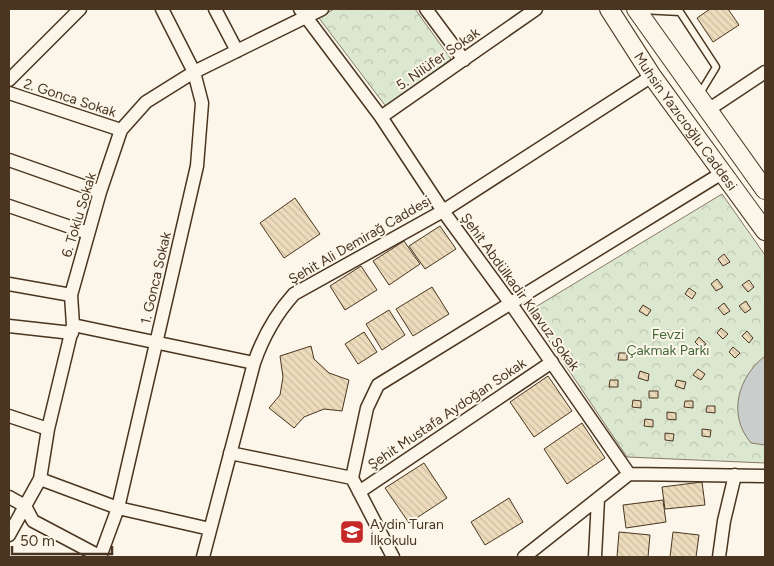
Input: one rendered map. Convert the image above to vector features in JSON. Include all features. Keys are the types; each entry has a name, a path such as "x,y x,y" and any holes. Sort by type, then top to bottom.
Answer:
{"street":[{"path":"9,80 80,9"},
{"name":"1. Gonca Sokak","path":"101,557 118,508 197,166 202,103 194,72 162,9"},
{"path":"215,9 237,51"},
{"name":"6. Toklu Sokak","path":"9,535 40,479 48,429 72,329 71,295 100,192 121,130 146,102 194,72 237,51 303,14 322,9"},
{"path":"426,9 464,60"},
{"name":"5. Nilüfer Sokak","path":"381,117 536,9"},
{"name":"Muhsin Yazıcıoğlu Caddesi","path":"609,9 652,76 765,231"},
{"name":"Muhsin Yazıcıoğlu Caddesi","path":"637,10 765,190"},
{"name":"Şehit Abdülkadir Kılavuz Sokak","path":"303,14 381,117 443,210 552,362 629,474"},
{"path":"703,103 765,72"},
{"name":"Şehit Ali Demirağ Caddesi","path":"203,557 254,364 270,325 281,308 294,294 443,210 652,76"},
{"name":"2. Gonca Sokak","path":"9,93 121,130"},
{"path":"9,160 100,192"},
{"path":"393,557 352,478 366,408 378,385 722,173"},
{"path":"9,206 88,233"},
{"path":"9,284 71,295"},
{"path":"9,326 72,329 156,342 254,364"},
{"name":"Şehit Mustafa Aydoğan Sokak","path":"359,492 552,362"},
{"path":"9,416 48,429"},
{"path":"230,452 352,478"},
{"path":"524,557 629,474 765,476"},
{"path":"719,557 724,521 735,475"},
{"path":"40,479 118,508 210,529"},
{"path":"9,497 25,506 32,521 101,557"},
{"path":"595,557 598,499"}],"lane":[{"path":"637,10 680,12 716,68 703,103"}],"green space":[{"path":"334,9 415,9 451,59 387,108 319,18"},
{"name":"Fevzi Çakmak Parkı","path":"722,194 765,255 765,463 627,457 529,311"}],"shaded area":[{"path":"765,356 765,445 751,443 739,421 738,409 742,385 748,375"}],"building":[{"path":"710,9 728,9 739,25 713,42 697,18"},
{"path":"295,198 320,234 284,258 260,223"},
{"path":"440,226 456,249 425,269 409,246"},
{"path":"404,241 420,264 389,285 373,261"},
{"path":"724,254 730,262 723,266 718,259"},
{"path":"361,266 377,290 345,310 330,286"},
{"path":"717,279 723,287 716,291 711,284"},
{"path":"749,280 754,287 748,292 742,285"},
{"path":"432,287 449,314 413,336 396,309"},
{"path":"689,288 696,293 692,299 685,294"},
{"path":"746,301 751,309 745,313 739,306"},
{"path":"724,303 730,311 724,315 718,308"},
{"path":"643,305 651,310 647,316 639,311"},
{"path":"389,310 405,335 382,350 366,324"},
{"path":"721,328 728,334 723,339 717,333"},
{"path":"747,331 753,338 749,343 742,336"},
{"path":"364,332 377,352 358,364 345,344"},
{"path":"699,337 706,344 701,348 695,342"},
{"path":"311,346 314,359 329,373 349,380 342,411 324,409 304,417 294,428 269,408 280,395 283,377 280,356"},
{"path":"733,347 740,353 735,358 729,352"},
{"path":"619,353 627,353 627,360 618,360"},
{"path":"698,369 705,374 701,380 693,375"},
{"path":"640,371 649,374 648,381 638,378"},
{"path":"548,376 572,411 534,437 510,402"},
{"path":"610,380 618,380 618,387 609,387"},
{"path":"677,380 686,382 684,389 675,386"},
{"path":"649,391 658,391 658,398 649,398"},
{"path":"633,400 641,401 641,408 632,407"},
{"path":"685,401 693,401 693,408 684,407"},
{"path":"707,406 715,406 715,413 706,412"},
{"path":"667,412 676,413 676,420 667,419"},
{"path":"645,419 653,420 653,427 644,426"},
{"path":"582,423 605,458 567,484 544,449"},
{"path":"702,429 711,430 710,437 702,436"},
{"path":"665,433 674,434 673,441 665,440"},
{"path":"424,463 447,498 409,523 385,488"},
{"path":"702,482 705,505 665,509 662,487"},
{"path":"509,498 523,522 485,545 471,522"},
{"path":"663,500 666,522 626,528 623,505"},
{"path":"619,532 650,535 648,557 617,557"},
{"path":"673,532 699,535 696,557 670,557"}],"place":[{"name":"Aydin Turan İlkokulu","path":"352,532"}]}
